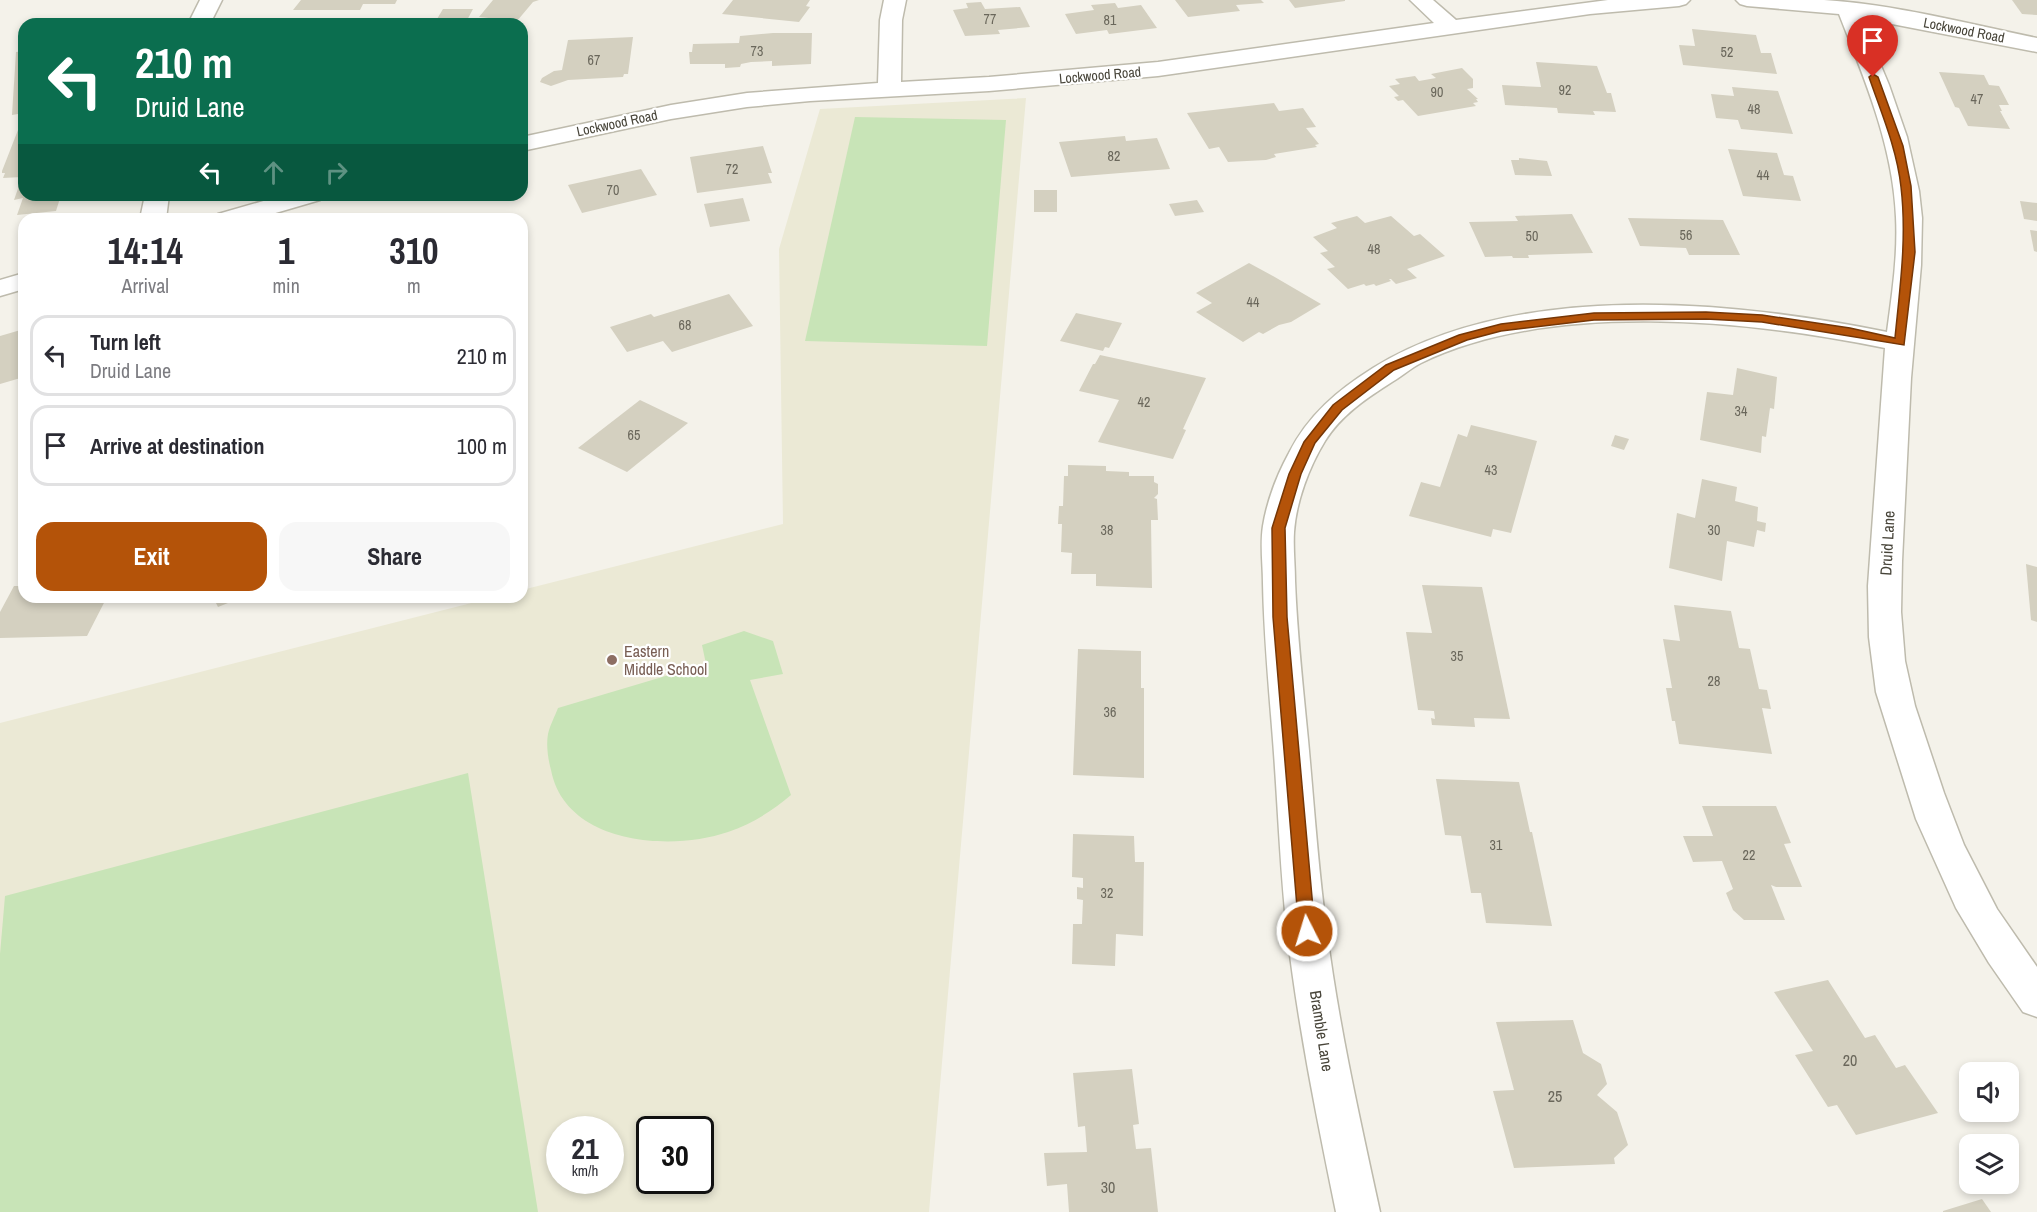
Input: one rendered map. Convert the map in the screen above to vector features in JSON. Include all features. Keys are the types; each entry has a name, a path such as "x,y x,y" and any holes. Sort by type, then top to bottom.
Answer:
{"street":[{"path":"202,18 211,0"},
{"path":"889,89 890,39 896,0"},
{"path":"1421,0 1452,28"},
{"name":"Lockwood Road","path":"528,143 714,104 782,96 989,84 1147,70 1600,6 1679,0"},
{"name":"Lockwood Road","path":"1747,0 1846,9 1942,25 2037,45"},
{"name":"Druid Lane","path":"1846,9 1883,46 1906,186 1909,252 1900,343 1885,575 1887,645 1892,685 1915,762 1939,830 1997,943 2037,999"},
{"path":"1883,46 1942,25"},
{"path":"248,213 290,201"},
{"path":"0,288 18,283"},
{"name":"Bramble Lane","path":"1358,1212 1328,1072 1307,931 1280,617 1278,528 1295,474 1310,442 1337,408 1390,367 1463,338 1501,328 1594,316 1706,316 1762,319 1850,331 1900,343"}],"shaded area":[{"name":"Eastern Middle School","path":"1026,98 929,1212 0,1212 0,723 471,603 528,603 528,588 783,524 779,249 820,109"}],"green space":[{"path":"855,117 1006,120 987,346 805,341"},
{"path":"744,631 773,641 783,674 750,680 791,795 777,806 737,829 704,838 678,841 650,841 623,836 598,827 576,814 560,795 549,761 548,734 558,708 706,664 702,645"},
{"path":"468,773 538,1212 0,1212 0,954 5,896"}],"building":[{"path":"301,0 397,0 395,4 363,4 360,10 293,10"},
{"path":"493,0 539,0 533,2 520,18 479,17"},
{"path":"733,0 810,0 806,6 810,7 799,22 722,14"},
{"path":"1175,0 1261,0 1264,3 1236,5 1240,11 1188,17"},
{"path":"1289,0 1345,0 1345,1 1295,8"},
{"path":"2012,0 2037,0 2037,15 2022,14"},
{"path":"981,2 985,9 1020,7 1030,27 998,30 1000,34 965,36 953,10 968,8 966,3"},
{"path":"1115,3 1118,8 1141,5 1157,28 1109,34 1107,30 1076,34 1065,14 1094,10 1091,5"},
{"path":"443,9 473,9 468,18 438,18"},
{"path":"1692,29 1756,35 1761,53 1771,53 1777,74 1683,65 1679,45 1695,46"},
{"path":"812,33 811,64 772,66 772,61 751,62 741,64 740,67 725,68 725,64 690,64 689,52 692,52 693,44 739,43 740,36"},
{"path":"633,37 628,74 624,74 623,77 568,80 551,86 540,82 542,78 554,71 562,70 568,40"},
{"path":"16,52 18,52 18,114 12,115"},
{"path":"1536,62 1597,66 1607,93 1611,93 1616,112 1593,111 1595,115 1558,113 1557,108 1505,105 1502,85 1541,87"},
{"path":"1462,68 1473,79 1473,88 1467,89 1478,99 1476,99 1478,102 1473,103 1476,106 1418,116 1403,100 1398,101 1394,97 1399,96 1389,86 1400,84 1395,79 1415,76 1419,81 1436,78 1431,74"},
{"path":"1939,72 1984,75 1989,85 1999,86 2009,105 1999,105 2002,111 2000,111 2010,129 1968,126 1959,108 1955,107"},
{"path":"1732,87 1778,91 1793,134 1741,129 1738,120 1716,118 1711,94 1734,96"},
{"path":"1274,103 1279,111 1303,108 1316,127 1306,128 1319,144 1315,145 1317,147 1274,154 1276,157 1266,160 1228,162 1219,147 1209,149 1187,113"},
{"path":"18,130 18,177 3,178 5,173 2,171"},
{"path":"1125,136 1126,141 1157,138 1170,169 1071,177 1059,142"},
{"path":"763,146 772,173 768,173 772,183 697,193 690,157"},
{"path":"1728,149 1777,153 1784,175 1793,176 1801,201 1743,196"},
{"path":"1519,158 1547,161 1552,176 1515,175 1511,160 1519,160"},
{"path":"641,169 657,195 582,213 568,185"},
{"path":"1034,190 1057,190 1057,212 1034,212"},
{"path":"743,198 750,221 710,227 704,204"},
{"path":"1197,200 1204,212 1175,216 1169,204"},
{"path":"22,201 59,201 56,211 18,213 17,215"},
{"path":"2020,201 2037,203 2037,221 2024,219"},
{"path":"1572,214 1593,253 1528,255 1529,258 1485,257 1469,222 1518,221 1515,216"},
{"path":"1357,216 1365,223 1391,216 1414,236 1420,234 1445,256 1407,269 1417,278 1396,284 1389,279 1391,281 1376,286 1364,284 1348,289 1327,269 1335,267 1320,253 1328,251 1313,237 1337,228 1331,223"},
{"path":"1628,218 1723,220 1740,255 1689,255 1686,248 1640,246"},
{"path":"2030,230 2037,231 2037,252 2034,251"},
{"path":"1249,263 1321,304 1291,322 1279,325 1263,334 1259,332 1243,342 1196,312 1212,303 1196,293"},
{"path":"729,294 753,326 672,352 663,341 627,352 610,327 651,314 654,317"},
{"path":"1076,313 1122,323 1109,348 1105,347 1103,351 1060,341"},
{"path":"18,331 18,379 0,384 0,336"},
{"path":"1100,355 1206,378 1183,429 1186,430 1173,459 1098,442 1119,400 1079,391"},
{"path":"1737,368 1777,377 1774,409 1770,408 1766,437 1762,436 1761,453 1700,440 1707,392 1733,395"},
{"path":"640,400 688,423 627,472 578,448"},
{"path":"1471,425 1537,441 1511,533 1493,529 1491,537 1409,516 1421,482 1440,487 1458,434 1467,437"},
{"path":"1615,435 1629,439 1624,450 1611,446"},
{"path":"1068,465 1106,466 1106,471 1129,472 1129,476 1154,476 1154,482 1158,484 1158,494 1154,498 1157,499 1158,520 1151,520 1152,588 1096,586 1096,574 1071,574 1072,553 1061,552 1062,524 1058,524 1059,506 1063,506 1064,476 1068,476"},
{"path":"1702,479 1737,487 1735,501 1758,507 1757,521 1766,523 1765,532 1757,530 1754,547 1727,541 1722,581 1669,568 1677,513 1695,518"},
{"path":"2026,564 2037,567 2037,622 2031,620"},
{"path":"1422,585 1482,587 1510,719 1474,718 1475,727 1432,725 1431,718 1435,719 1434,711 1418,710 1406,632 1432,633"},
{"path":"14,586 18,586 18,603 104,603 87,636 0,638 0,612"},
{"path":"216,603 228,603 218,607"},
{"path":"1674,605 1731,611 1739,648 1750,649 1759,689 1767,690 1771,709 1762,708 1772,754 1679,744 1666,688 1672,688 1663,639 1680,641"},
{"path":"1078,649 1141,651 1141,688 1144,688 1144,778 1073,775"},
{"path":"1436,779 1519,782 1552,926 1486,923 1481,893 1471,893 1461,836 1445,835"},
{"path":"1702,806 1776,806 1791,843 1784,844 1802,887 1771,885 1785,920 1744,920 1733,910 1726,893 1733,889 1722,861 1693,862 1683,836 1713,836"},
{"path":"1073,834 1134,836 1135,862 1144,862 1143,936 1116,934 1115,966 1072,964 1073,924 1082,924 1083,900 1077,899 1077,887 1083,888 1083,878 1072,877"},
{"path":"1828,980 1865,1038 1875,1035 1896,1068 1905,1065 1938,1113 1856,1135 1837,1105 1828,1107 1795,1055 1813,1051 1774,992"},
{"path":"1573,1020 1583,1053 1601,1064 1607,1084 1597,1095 1617,1112 1628,1145 1614,1158 1615,1164 1514,1168 1493,1091 1514,1090 1496,1022"},
{"path":"1132,1069 1139,1124 1133,1125 1136,1149 1151,1148 1158,1212 1069,1212 1067,1184 1047,1186 1044,1153 1087,1152 1085,1126 1078,1127 1073,1073"},
{"path":"1982,1199 1991,1212 1943,1212 1943,1211"}],"place":[{"name":"Eastern Middle School","path":"612,660"}],"route":[{"path":"1307,931 1280,617 1278,528 1295,474 1310,442 1337,408 1390,367 1423,352 1501,328 1594,316 1706,316 1762,319 1850,331 1900,343 1907,293 1909,252 1906,186 1898,146 1873,77"}]}
